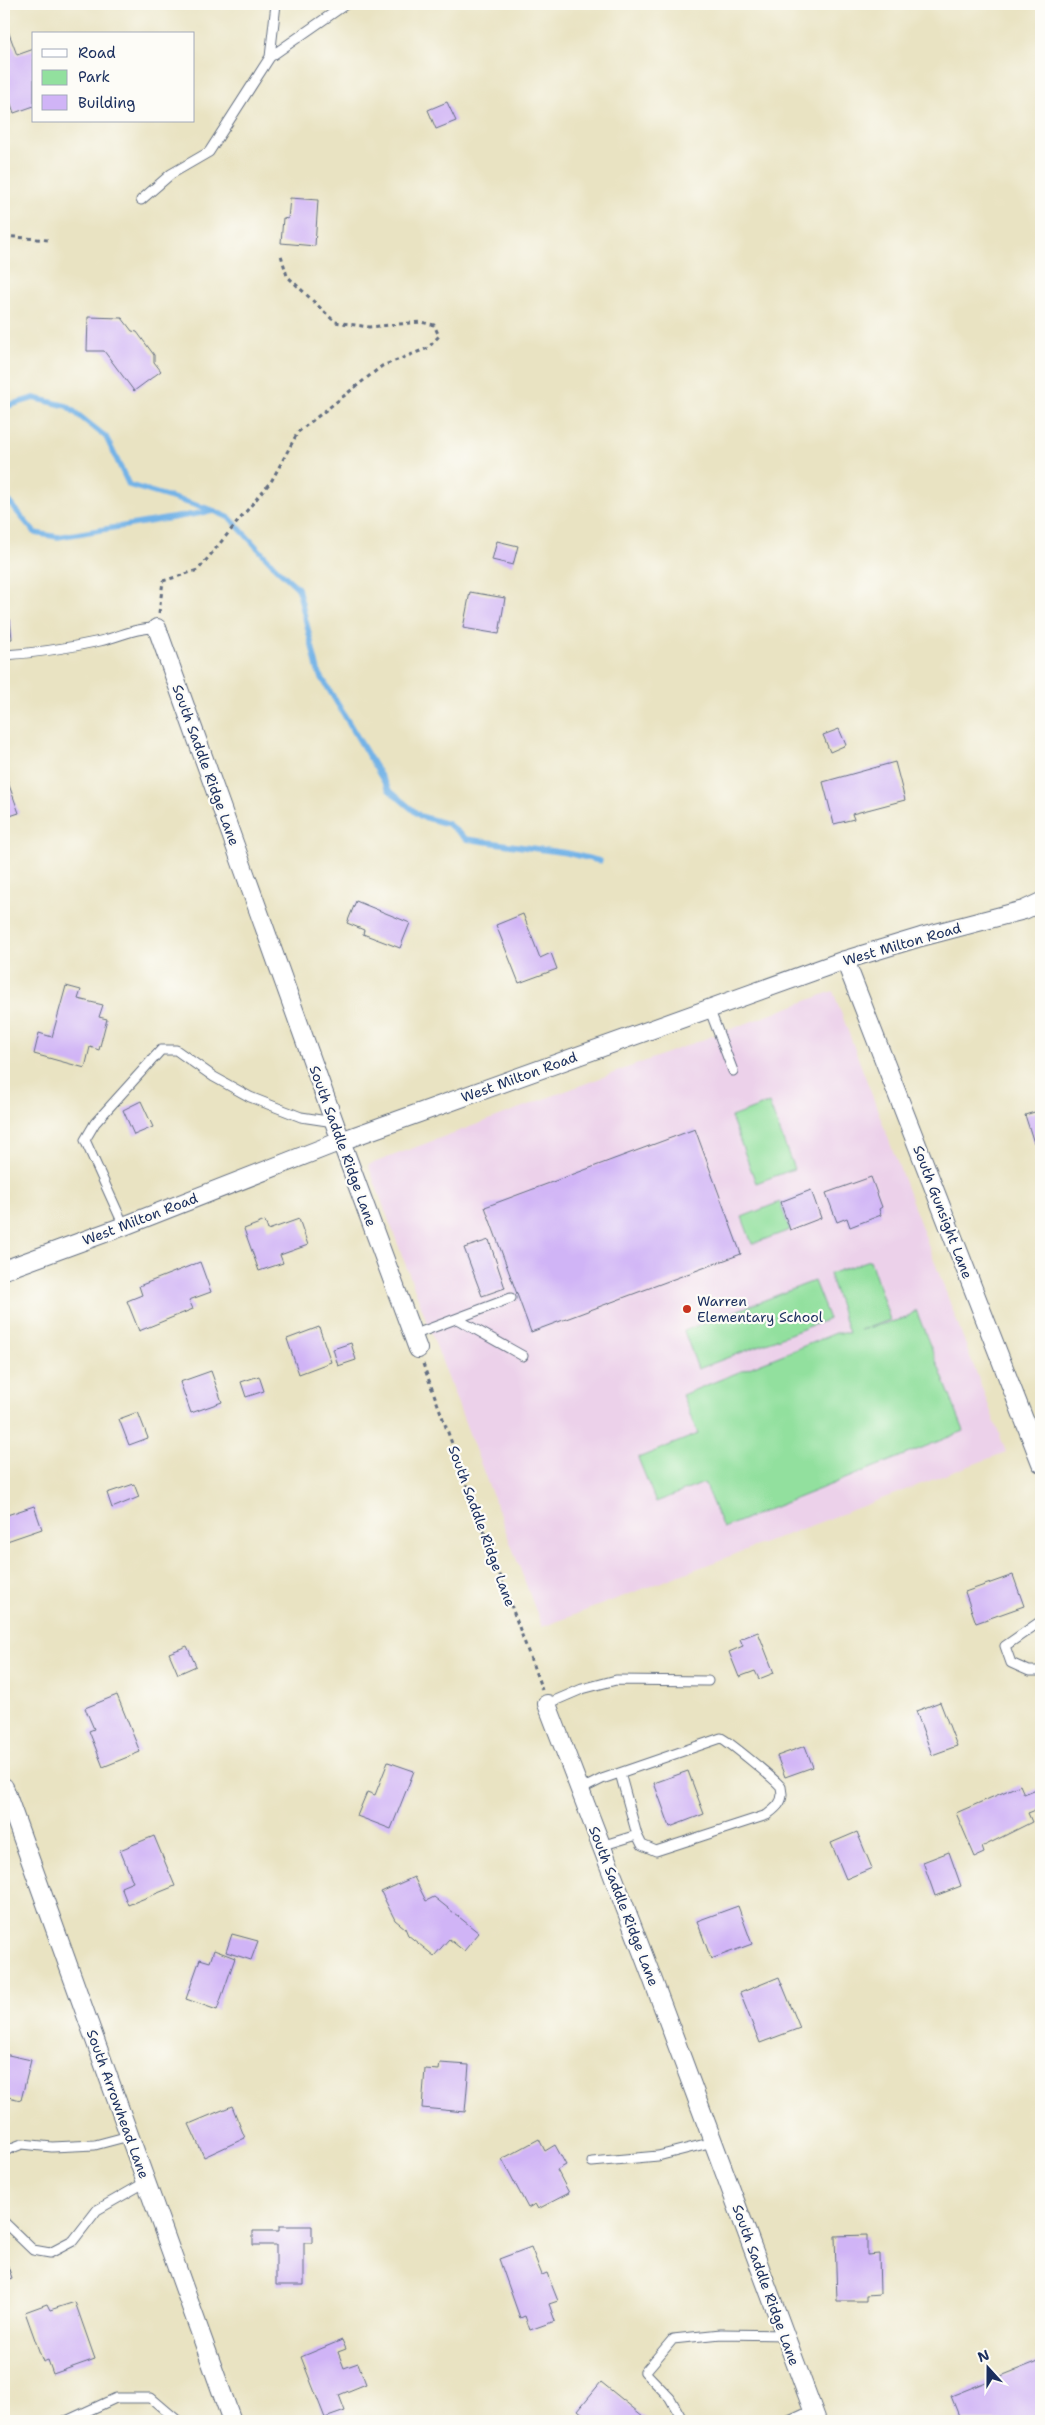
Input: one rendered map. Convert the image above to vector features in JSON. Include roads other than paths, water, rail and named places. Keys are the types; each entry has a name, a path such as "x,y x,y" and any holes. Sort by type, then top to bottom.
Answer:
{"street":[{"name":"South Saddle Ridge Lane","path":"157,628 340,1141 415,1342"},
{"name":"West Milton Road","path":"4,1270 124,1226 340,1141 845,960 921,937 1024,910 1041,902"},
{"name":"South Gunsight Lane","path":"845,960 1041,1464"},
{"name":"South Saddle Ridge Lane","path":"547,1704 815,2416"},
{"name":"South Arrowhead Lane","path":"4,1787 232,2421"}],"lane":[{"path":"270,57 276,4"},
{"path":"141,200 171,174 209,152 270,57 346,4"},
{"path":"4,655 57,651 104,640 138,628 157,628"},
{"path":"710,1008 732,1070"},
{"path":"124,1226 85,1140 95,1124 161,1050 176,1050 214,1077 250,1098 301,1117 334,1122"},
{"path":"415,1342 457,1319 511,1298"},
{"path":"457,1319 523,1356"},
{"path":"1041,1621 1005,1646 1011,1663 1029,1671 1041,1671"},
{"path":"547,1704 582,1689 616,1680 708,1681"},
{"path":"580,1790 620,1773 721,1738 727,1740 781,1787 780,1803 767,1816 656,1851 642,1845 637,1835 620,1773"},
{"path":"601,1846 637,1835"},
{"path":"4,2151 22,2144 52,2147 95,2145 130,2136"},
{"path":"592,2162 658,2156 713,2142"},
{"path":"4,2222 33,2250 50,2253 73,2241 97,2210 146,2182"},
{"path":"683,2421 670,2398 645,2372 673,2339 720,2334 785,2336"},
{"path":"66,2421 116,2398 150,2398 178,2421"},
{"path":"789,2421 815,2416"}],"waterway":[{"path":"4,407 34,398 67,406 106,437 129,485 212,510"},
{"path":"4,496 35,533 58,537 214,511 230,518 275,567 298,588 318,671 389,790 420,816 448,824 466,839 567,853 600,861"}],"place":[{"name":"Warren Elementary School","path":"687,1309"}]}
